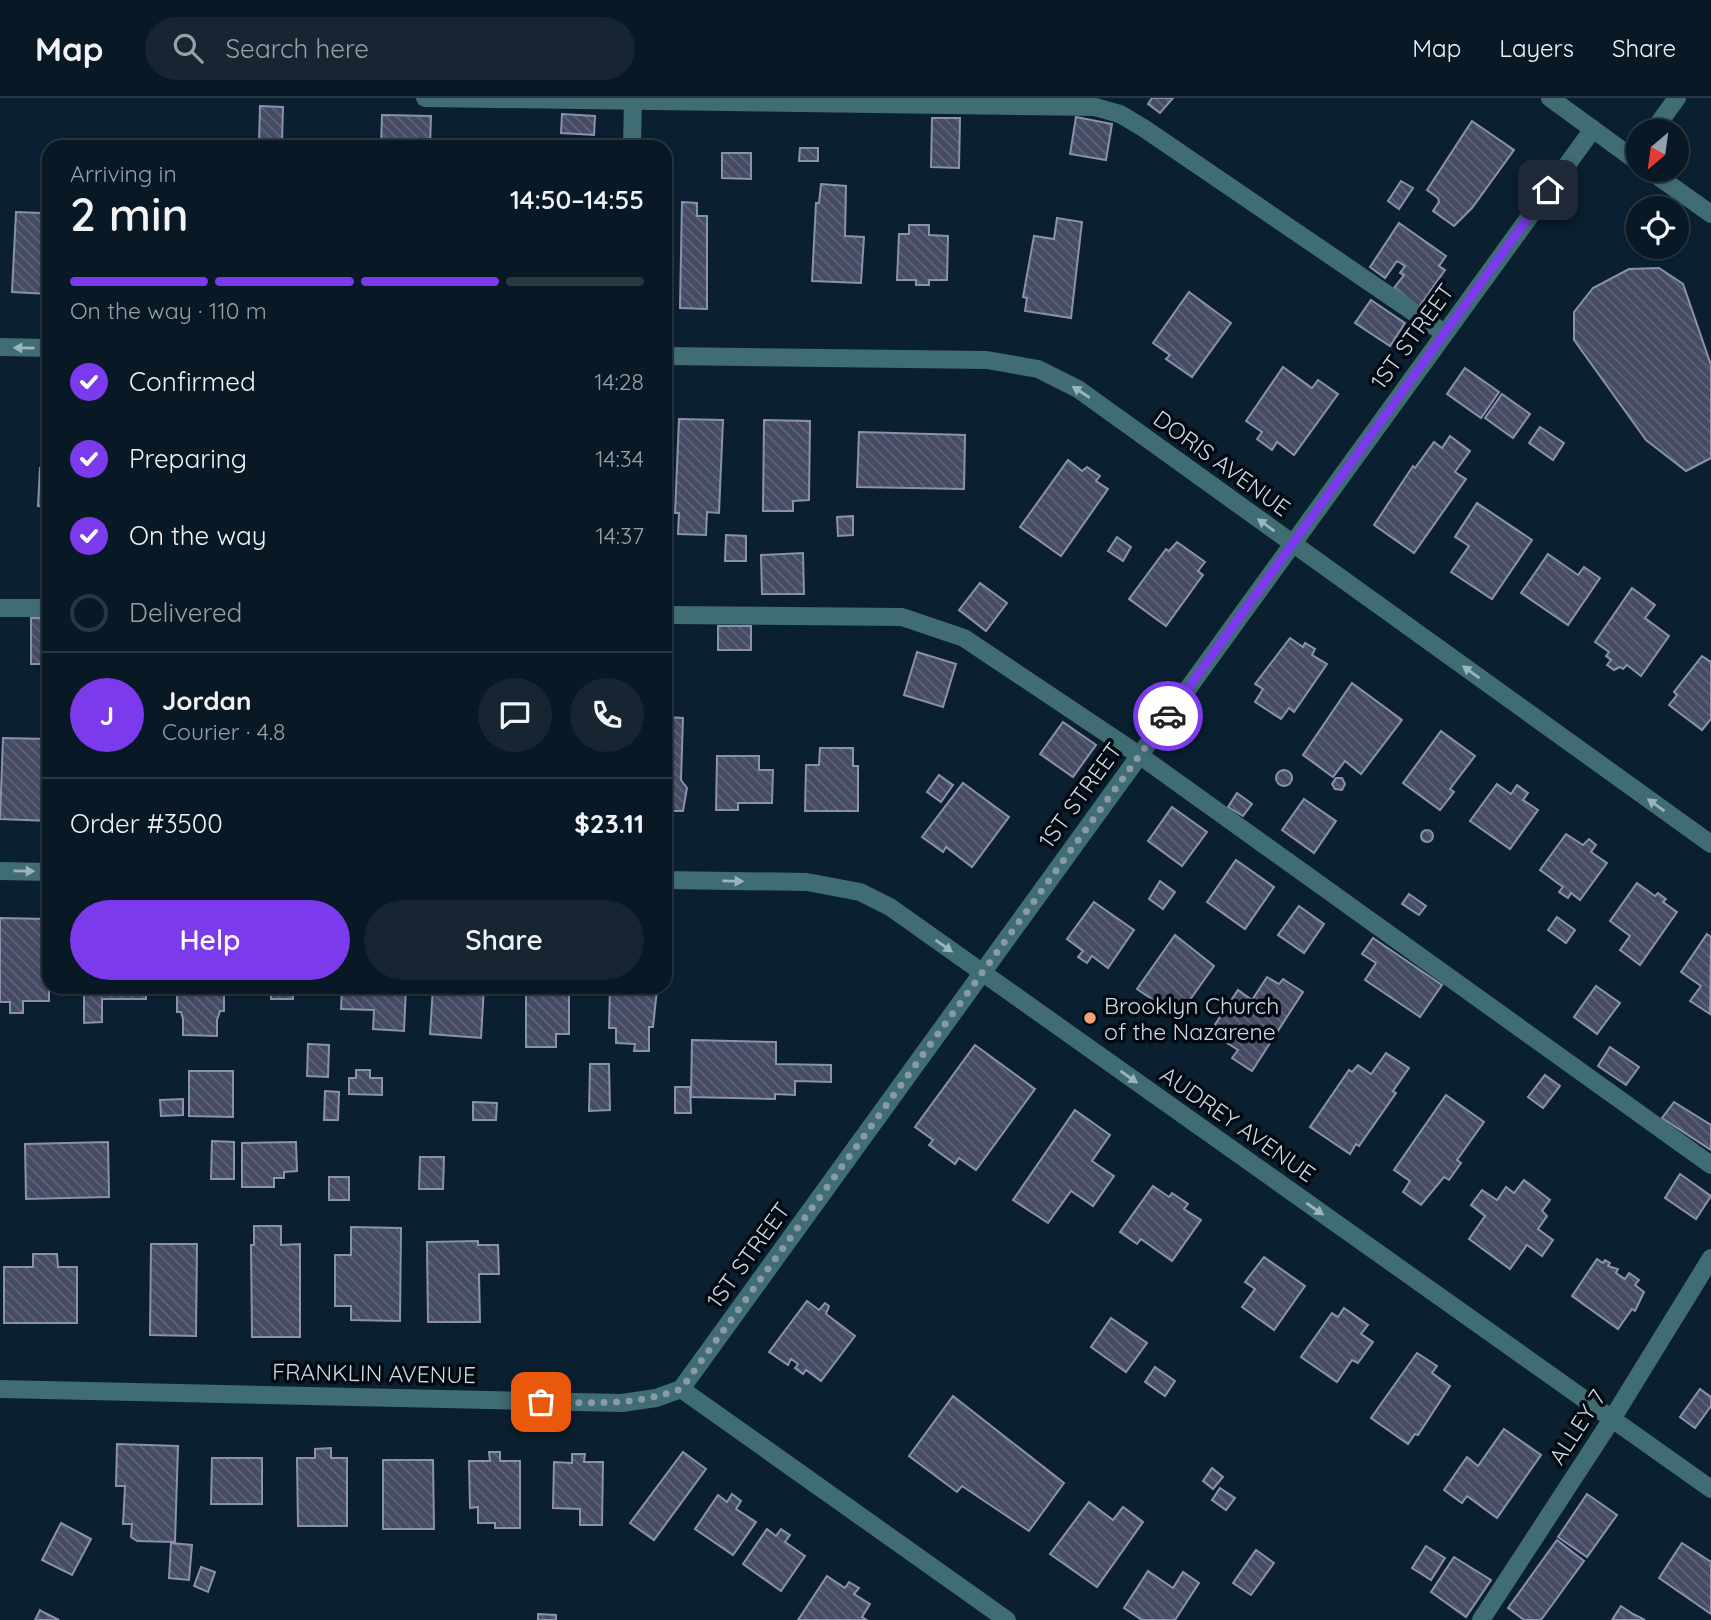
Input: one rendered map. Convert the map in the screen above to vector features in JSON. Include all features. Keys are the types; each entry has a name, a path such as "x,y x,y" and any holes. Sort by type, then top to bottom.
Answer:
{"street":[{"path":"425,98 1095,107 1120,114 1444,333"},
{"path":"1550,98 1626,151"},
{"path":"1662,119 1677,98"},
{"path":"632,140 633,99"},
{"name":"1ST STREET","path":"681,1389 1593,129"},
{"path":"1666,182 1711,214"},
{"path":"0,347 42,348"},
{"name":"DORIS AVENUE","path":"672,356 988,360 1038,369 1078,389 1711,844"},
{"path":"0,608 42,608"},
{"path":"672,615 902,617 964,638 1139,755 1711,1165"},
{"path":"0,871 42,872"},
{"name":"AUDREY AVENUE","path":"672,880 807,882 860,892 890,907 1711,1489"},
{"name":"ALLEY 7","path":"1481,1620 1612,1419 1711,1258"},
{"name":"FRANKLIN AVENUE","path":"0,1389 622,1404 656,1398 681,1389"},
{"path":"681,1389 1007,1620"}],"building":[{"path":"1152,98 1173,98 1160,113 1148,104"},
{"path":"260,106 283,107 282,140 259,140"},
{"path":"562,114 595,116 594,135 561,133"},
{"path":"382,115 431,116 430,140 381,140"},
{"path":"1076,117 1112,124 1106,160 1070,154"},
{"path":"932,118 960,118 959,168 931,167"},
{"path":"1472,121 1514,150 1472,208 1454,226 1433,211 1439,202 1438,198 1427,190"},
{"path":"800,148 818,148 818,161 799,161"},
{"path":"722,153 751,153 751,179 722,178"},
{"path":"1401,181 1413,188 1399,209 1388,201"},
{"path":"821,184 846,186 845,236 864,237 861,283 812,281 816,203 819,203"},
{"path":"682,202 697,203 697,216 707,216 707,309 680,308"},
{"path":"16,212 42,213 42,294 12,292"},
{"path":"1057,218 1082,222 1071,318 1025,311 1027,298 1023,297 1034,236 1054,239"},
{"path":"1399,223 1446,256 1439,266 1445,270 1419,307 1394,288 1404,275 1400,273 1405,266 1397,261 1385,278 1370,267"},
{"path":"909,225 929,225 929,235 948,236 947,280 929,280 929,285 916,285 916,280 897,280 899,234 909,234"},
{"path":"1659,268 1683,284 1711,365 1711,458 1686,471 1646,440 1574,340 1574,312 1593,288 1629,269"},
{"path":"1189,292 1231,323 1192,377 1166,359 1170,355 1153,343"},
{"path":"1371,300 1405,323 1390,346 1355,323"},
{"path":"1283,367 1312,388 1318,380 1338,394 1294,455 1277,442 1272,450 1257,439 1262,432 1246,421"},
{"path":"1465,368 1499,392 1481,418 1447,394"},
{"path":"1502,394 1530,414 1513,438 1485,418"},
{"path":"679,419 723,420 719,513 707,512 706,535 678,534 679,513 675,513"},
{"path":"764,420 810,421 809,500 793,501 793,511 763,511"},
{"path":"1540,427 1564,443 1553,460 1529,443"},
{"path":"859,432 965,435 964,489 857,487"},
{"path":"1450,436 1470,451 1455,472 1466,479 1414,553 1374,525 1413,466 1415,468 1434,442 1442,448"},
{"path":"1068,460 1082,471 1087,467 1100,476 1096,481 1108,489 1061,556 1020,527"},
{"path":"40,468 42,468 42,506 38,506"},
{"path":"1477,503 1532,540 1492,599 1451,572 1469,546 1455,537"},
{"path":"853,516 853,535 838,536 837,517"},
{"path":"726,535 746,536 746,561 725,561"},
{"path":"1117,537 1131,547 1123,561 1108,551"},
{"path":"1177,542 1205,562 1198,571 1203,575 1166,626 1129,599 1166,549 1169,551"},
{"path":"803,553 804,594 762,594 761,555"},
{"path":"1548,554 1578,575 1584,567 1600,578 1568,625 1521,593"},
{"path":"980,583 1007,603 986,631 959,610"},
{"path":"1632,588 1655,605 1645,618 1669,636 1641,676 1627,665 1623,669 1620,667 1614,670 1607,665 1611,660 1606,656 1609,652 1595,642"},
{"path":"31,618 42,618 42,664 31,664"},
{"path":"718,626 751,626 751,650 718,650"},
{"path":"1290,638 1303,647 1305,643 1315,649 1312,655 1327,664 1294,712 1289,708 1281,719 1255,702 1263,689 1255,684"},
{"path":"917,652 956,664 943,707 904,695"},
{"path":"1702,656 1711,662 1711,719 1702,730 1669,705 1677,695 1674,692"},
{"path":"1352,683 1402,720 1361,774 1345,761 1333,777 1303,755"},
{"path":"672,717 683,718 681,780 687,788 683,811 672,811"},
{"path":"1063,722 1096,745 1073,777 1040,754"},
{"path":"1441,731 1475,756 1450,789 1454,792 1440,810 1403,783"},
{"path":"3,738 42,739 42,821 0,819"},
{"path":"820,748 853,748 853,766 858,766 858,811 805,811 806,765 819,765"},
{"path":"717,756 759,756 759,770 773,770 772,803 738,803 738,810 716,810"},
{"path":"1281,770 1287,770 1292,778 1290,784 1281,786 1276,781 1276,775"},
{"path":"939,775 953,785 941,802 927,792"},
{"path":"1336,778 1342,778 1345,784 1342,790 1335,789 1332,784"},
{"path":"963,783 1009,817 972,867 946,847 943,852 922,837"},
{"path":"1497,784 1511,794 1517,785 1528,793 1523,800 1538,810 1510,849 1470,821"},
{"path":"1237,793 1252,804 1243,816 1228,807"},
{"path":"1304,799 1336,821 1314,853 1282,830"},
{"path":"1172,807 1207,832 1182,866 1148,841"},
{"path":"1427,830 1433,836 1427,842 1421,836"},
{"path":"1566,834 1583,845 1589,839 1596,845 1591,852 1607,863 1580,900 1571,893 1568,898 1559,892 1563,887 1540,870"},
{"path":"1236,860 1274,887 1245,929 1207,902"},
{"path":"1160,881 1175,892 1163,909 1149,899"},
{"path":"1637,883 1655,896 1658,893 1666,899 1663,902 1677,912 1640,965 1620,950 1630,936 1610,921"},
{"path":"1409,894 1426,906 1419,915 1402,904"},
{"path":"1094,902 1134,930 1108,968 1092,956 1087,963 1078,957 1083,951 1067,939"},
{"path":"1299,906 1324,924 1304,953 1278,935"},
{"path":"1557,917 1575,930 1566,943 1548,930"},
{"path":"0,918 42,919 42,994 49,994 49,1001 23,1001 23,1013 10,1013 10,1002 0,1002"},
{"path":"1707,934 1711,937 1710,1014 1690,1001 1701,986 1681,972"},
{"path":"1175,935 1214,966 1177,1018 1161,1007 1156,1014 1148,1008 1153,1000 1137,989"},
{"path":"1373,938 1442,985 1420,1017 1365,980 1376,963 1362,954"},
{"path":"1267,977 1279,984 1283,979 1303,992 1252,1071 1232,1058 1238,1050 1210,1032 1238,990 1252,1000"},
{"path":"1596,986 1620,1003 1597,1034 1574,1017"},
{"path":"84,994 146,994 146,999 102,999 102,1022 84,1023"},
{"path":"177,994 224,994 224,1011 220,1011 217,1020 217,1036 183,1035 183,1019 181,1012 177,1012"},
{"path":"271,994 293,994 293,999 271,999"},
{"path":"342,994 406,994 404,1031 373,1029 374,1010 341,1009"},
{"path":"433,994 484,994 481,1038 430,1034"},
{"path":"526,994 569,994 569,1034 556,1034 556,1047 526,1047"},
{"path":"610,994 656,994 653,1027 649,1027 649,1051 634,1051 635,1044 616,1043 616,1028 609,1028"},
{"path":"692,1040 776,1042 776,1064 831,1065 831,1082 795,1081 795,1095 775,1094 775,1099 691,1097"},
{"path":"308,1044 329,1045 328,1077 307,1076"},
{"path":"975,1045 1035,1089 976,1170 959,1158 955,1164 929,1145 933,1140 915,1127"},
{"path":"1610,1047 1639,1067 1626,1085 1598,1066"},
{"path":"1386,1053 1409,1068 1393,1091 1396,1093 1359,1146 1356,1144 1350,1154 1310,1127 1349,1070 1352,1072 1358,1065 1371,1074"},
{"path":"590,1064 609,1064 610,1110 589,1111"},
{"path":"356,1070 370,1070 370,1078 382,1078 382,1095 349,1094 349,1078 356,1078"},
{"path":"189,1071 233,1071 233,1117 189,1116"},
{"path":"1545,1075 1560,1086 1543,1108 1528,1097"},
{"path":"675,1087 690,1087 691,1113 675,1113"},
{"path":"325,1091 339,1092 338,1120 324,1120"},
{"path":"1446,1095 1484,1122 1457,1160 1461,1163 1449,1180 1444,1177 1421,1205 1403,1192 1410,1181 1394,1170"},
{"path":"183,1099 183,1115 161,1116 160,1100"},
{"path":"473,1102 497,1103 496,1120 473,1120"},
{"path":"1674,1102 1711,1125 1711,1150 1662,1118"},
{"path":"1075,1110 1110,1135 1092,1161 1114,1176 1093,1206 1071,1191 1048,1223 1013,1200"},
{"path":"212,1141 234,1142 234,1179 211,1179"},
{"path":"108,1142 109,1197 26,1199 25,1144"},
{"path":"296,1142 297,1171 284,1172 284,1178 274,1178 274,1187 242,1187 242,1143"},
{"path":"420,1157 444,1157 443,1189 419,1189"},
{"path":"1680,1174 1711,1196 1696,1219 1665,1198"},
{"path":"329,1177 349,1177 349,1200 329,1200"},
{"path":"1524,1180 1550,1200 1542,1211 1547,1216 1538,1229 1553,1240 1542,1256 1527,1245 1510,1269 1469,1239 1485,1216 1471,1205 1482,1190 1497,1200 1506,1187 1514,1193"},
{"path":"1153,1186 1169,1197 1172,1193 1188,1204 1184,1209 1201,1220 1172,1261 1141,1239 1137,1244 1120,1232"},
{"path":"254,1226 281,1226 281,1245 300,1244 300,1337 252,1337 251,1245 254,1245"},
{"path":"351,1227 401,1228 400,1321 351,1320 351,1306 335,1306 335,1255 351,1255"},
{"path":"478,1241 478,1245 498,1245 499,1274 479,1274 480,1322 428,1322 427,1242"},
{"path":"151,1244 197,1244 196,1336 150,1335"},
{"path":"33,1254 57,1254 58,1267 77,1267 77,1323 4,1323 4,1267 33,1267"},
{"path":"1264,1257 1305,1286 1274,1330 1242,1307 1255,1289 1245,1282"},
{"path":"1597,1259 1610,1263 1608,1266 1618,1269 1616,1273 1625,1279 1629,1273 1639,1280 1635,1285 1644,1292 1635,1311 1632,1309 1618,1329 1572,1296"},
{"path":"807,1301 819,1310 825,1303 829,1306 826,1314 855,1336 821,1381 806,1370 803,1374 795,1368 798,1364 791,1359 788,1365 769,1352"},
{"path":"1344,1308 1368,1325 1361,1334 1373,1342 1358,1363 1352,1360 1337,1382 1301,1357 1332,1313 1338,1317"},
{"path":"1111,1318 1147,1343 1126,1372 1091,1347"},
{"path":"1417,1353 1437,1366 1432,1373 1450,1386 1418,1435 1415,1434 1408,1444 1371,1418"},
{"path":"1155,1367 1175,1381 1165,1396 1145,1382"},
{"path":"1700,1389 1711,1397 1711,1406 1695,1428 1680,1417"},
{"path":"953,1396 1064,1483 1029,1531 962,1486 957,1492 909,1456"},
{"path":"1504,1429 1541,1455 1497,1518 1467,1496 1462,1503 1444,1490 1467,1457 1478,1466"},
{"path":"117,1444 178,1446 175,1542 137,1541 131,1537 132,1524 123,1524 125,1486 116,1486"},
{"path":"331,1448 331,1458 347,1458 347,1526 298,1526 297,1458 315,1458 315,1449"},
{"path":"489,1452 500,1452 500,1461 520,1461 520,1528 495,1528 495,1523 478,1523 478,1507 470,1508 469,1461 490,1461"},
{"path":"683,1452 706,1469 654,1540 630,1523"},
{"path":"572,1454 585,1454 584,1462 603,1462 602,1525 580,1525 580,1509 553,1508 554,1462 572,1463"},
{"path":"212,1458 262,1458 262,1504 211,1504"},
{"path":"383,1460 433,1460 434,1529 383,1529"},
{"path":"1212,1468 1223,1477 1213,1489 1203,1481"},
{"path":"1220,1488 1235,1498 1226,1510 1212,1500"},
{"path":"732,1494 741,1501 736,1509 756,1522 733,1555 695,1529 718,1495 727,1502"},
{"path":"1587,1494 1617,1515 1587,1557 1558,1537"},
{"path":"1089,1502 1113,1520 1123,1507 1143,1522 1097,1587 1050,1554"},
{"path":"61,1523 91,1539 72,1575 42,1560"},
{"path":"767,1529 776,1536 781,1529 790,1535 785,1542 805,1556 781,1591 743,1564"},
{"path":"1557,1540 1584,1561 1541,1620 1524,1620 1508,1608"},
{"path":"171,1543 192,1545 189,1580 169,1578"},
{"path":"1682,1543 1711,1562 1711,1614 1659,1578"},
{"path":"1426,1546 1445,1558 1431,1580 1412,1568"},
{"path":"1256,1550 1274,1563 1251,1595 1233,1583"},
{"path":"1454,1557 1491,1580 1466,1617 1431,1592"},
{"path":"201,1567 215,1572 208,1592 194,1586"},
{"path":"1148,1571 1173,1588 1183,1572 1199,1583 1175,1620 1142,1620 1124,1608"},
{"path":"827,1576 845,1588 849,1582 859,1588 854,1594 870,1604 862,1617 867,1620 798,1620"},
{"path":"1621,1606 1633,1614 1645,1620 1612,1620"},
{"path":"40,1610 43,1612 59,1620 35,1620"},
{"path":"538,1614 556,1615 556,1620 538,1620"}],"way so far":[{"path":"541,1402 622,1404 656,1398 681,1389 1168,716"}],"place":[{"name":"Brooklyn Church of the Nazarene","path":"1090,1018"}],"route":[{"path":"1168,716 1548,190"}]}
